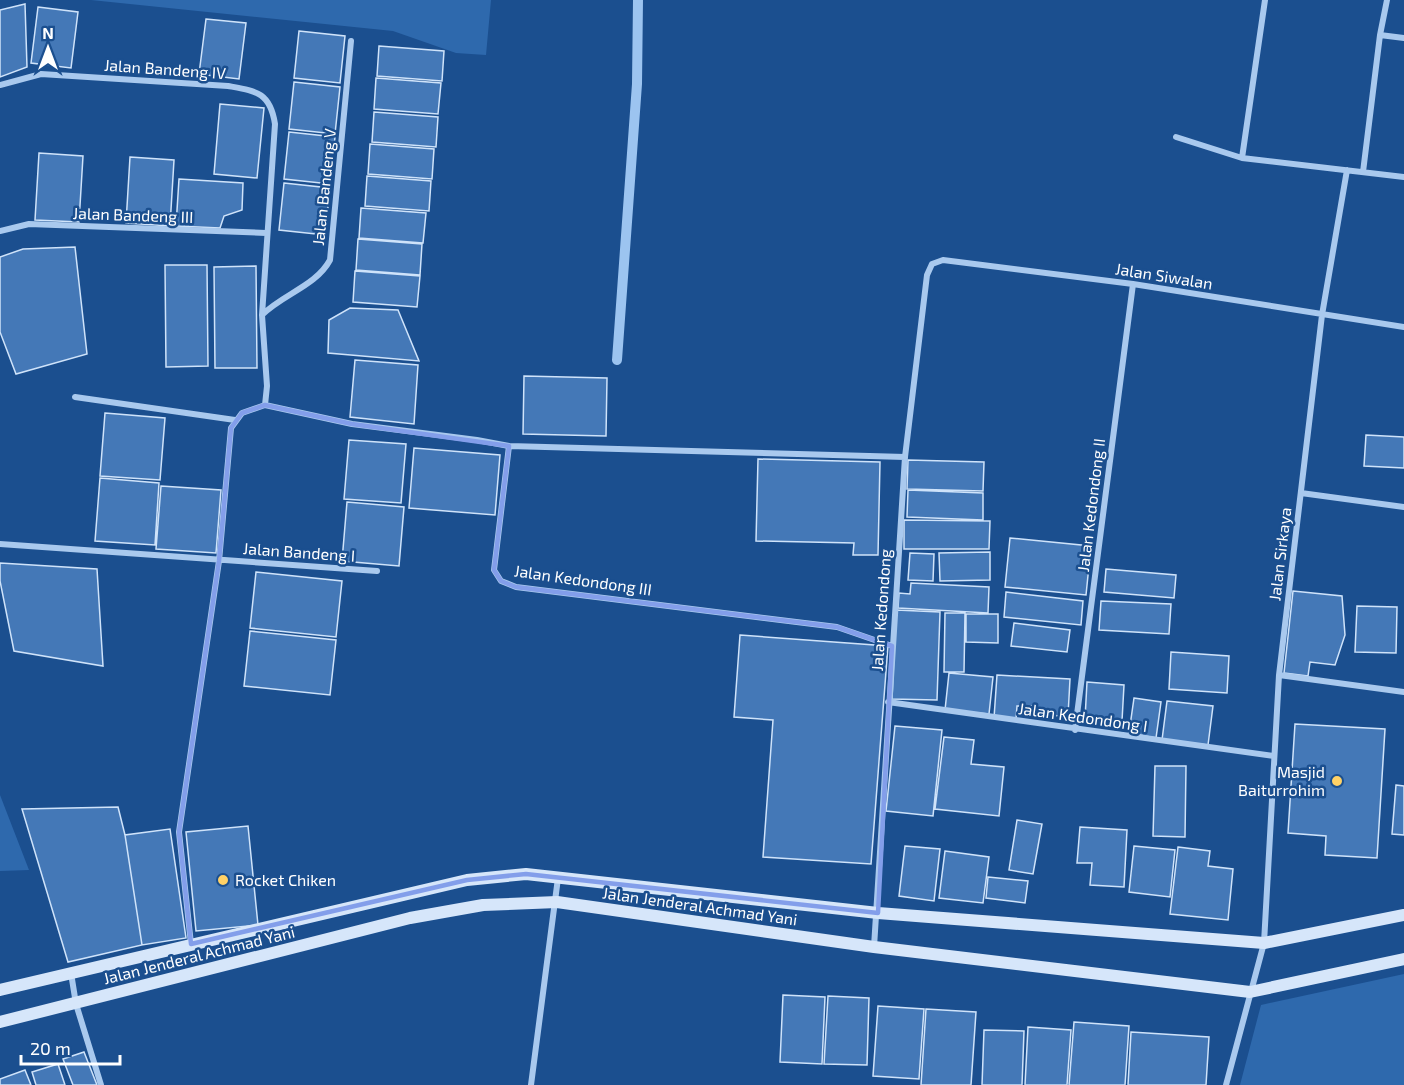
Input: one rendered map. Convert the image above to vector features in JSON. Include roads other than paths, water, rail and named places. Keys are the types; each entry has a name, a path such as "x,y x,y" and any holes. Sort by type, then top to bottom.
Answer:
{"main road":[{"name":"Jalan Jenderal Achmad Yani","path":"0,990 467,880 526,874 878,913 1264,943 1404,915"},
{"name":"Jalan Jenderal Achmad Yani","path":"0,1022 410,918 483,905 557,902 874,947 1250,992 1404,959"}],"street":[{"path":"1242,158 1265,0"},
{"path":"1363,172 1380,35 1387,0"},
{"path":"1380,35 1404,38"},
{"name":"Jalan Bandeng V","path":"262,315 271,306 323,273 330,260 351,40"},
{"name":"Jalan Bandeng IV","path":"0,85 41,74 228,86 257,91 273,107 275,124 266,233"},
{"path":"1176,137 1242,158 1404,177"},
{"name":"Jalan Sirkaya","path":"1226,1085 1264,943 1280,675 1322,315 1347,171"},
{"name":"Jalan Bandeng III","path":"0,231 29,224 266,233"},
{"path":"265,405 267,386 262,315 266,233"},
{"name":"Jalan Siwalan","path":"927,275 932,264 943,260 1133,285 1404,327"},
{"name":"Jalan Kedondong","path":"874,947 878,913 888,702 905,457 927,275"},
{"name":"Jalan Kedondong II","path":"1075,730 1133,285"},
{"path":"75,397 235,420"},
{"path":"191,944 179,832 219,561 231,428 242,413 265,405 352,424 509,446 905,457"},
{"name":"Jalan Kedondong III","path":"509,446 495,570 501,581 516,587 837,627 892,646"},
{"path":"1301,493 1404,507"},
{"name":"Jalan Bandeng I","path":"0,544 377,571"},
{"path":"1280,675 1404,692"},
{"name":"Jalan Kedondong I","path":"888,702 1075,730 1274,756"},
{"path":"531,1085 557,902 558,877"},
{"path":"71,973 76,1004 101,1085"}],"waterway":[{"path":"617,360 637,84 638,0"}],"place":[{"name":"Masjid Baiturrohim","path":"1337,781"},
{"name":"Rocket Chiken","path":"223,880"}]}
